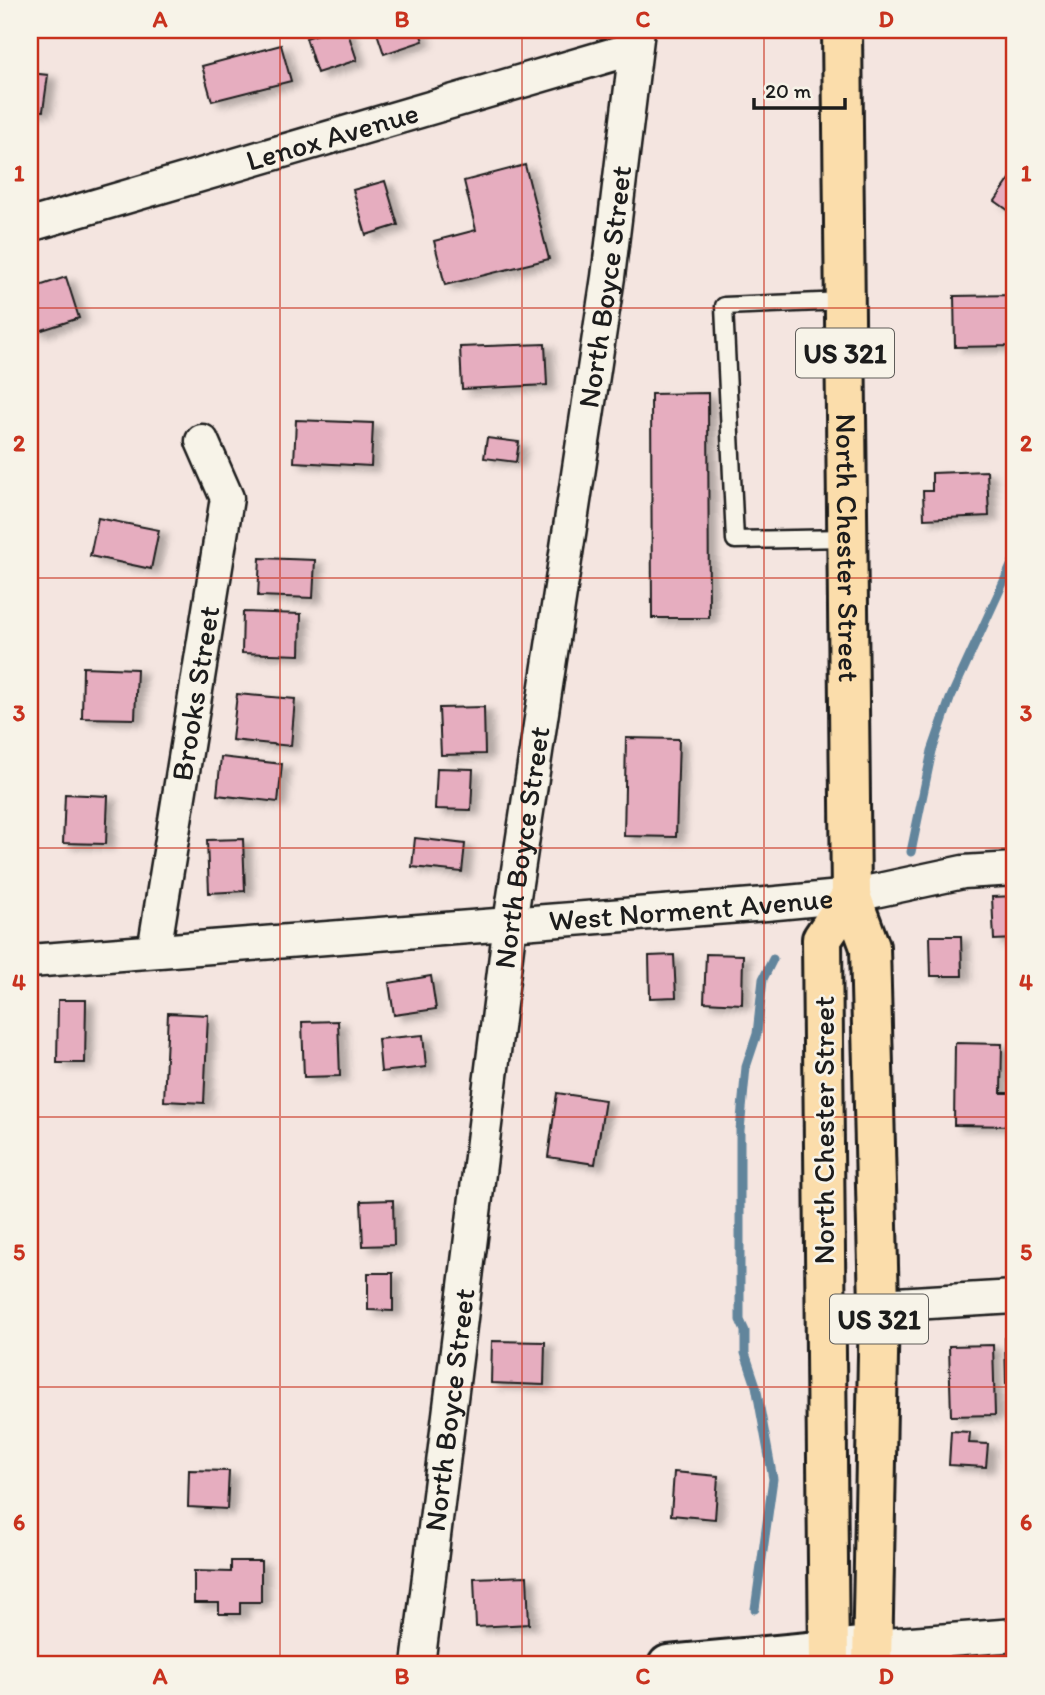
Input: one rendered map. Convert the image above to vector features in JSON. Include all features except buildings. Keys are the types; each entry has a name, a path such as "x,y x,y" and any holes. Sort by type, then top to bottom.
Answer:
{"main road":[{"name":"North Chester Street","path":"842,30 851,897 870,947 879,1305 872,1656"},
{"name":"North Chester Street","path":"829,1658 822,939 851,897"}],"street":[{"name":"Lenox Avenue","path":"30,225 637,39"},
{"name":"North Boyce Street","path":"418,1665 510,923 608,277 637,39"},
{"name":"Brooks Street","path":"154,951 226,498 202,441"},
{"name":"West Norment Avenue","path":"30,961 851,897 964,872 1015,869"},
{"path":"879,1305 1015,1297"},
{"path":"668,1665 872,1656 1015,1634"}],"lane":[{"path":"844,301 724,306 735,540 847,538"}],"waterway":[{"path":"911,852 932,751 950,699 1015,557"},
{"path":"755,1609 773,1479 756,1386 745,1353 745,1331 740,1320 740,1130 746,1067 757,1034 763,979 773,959"}]}
